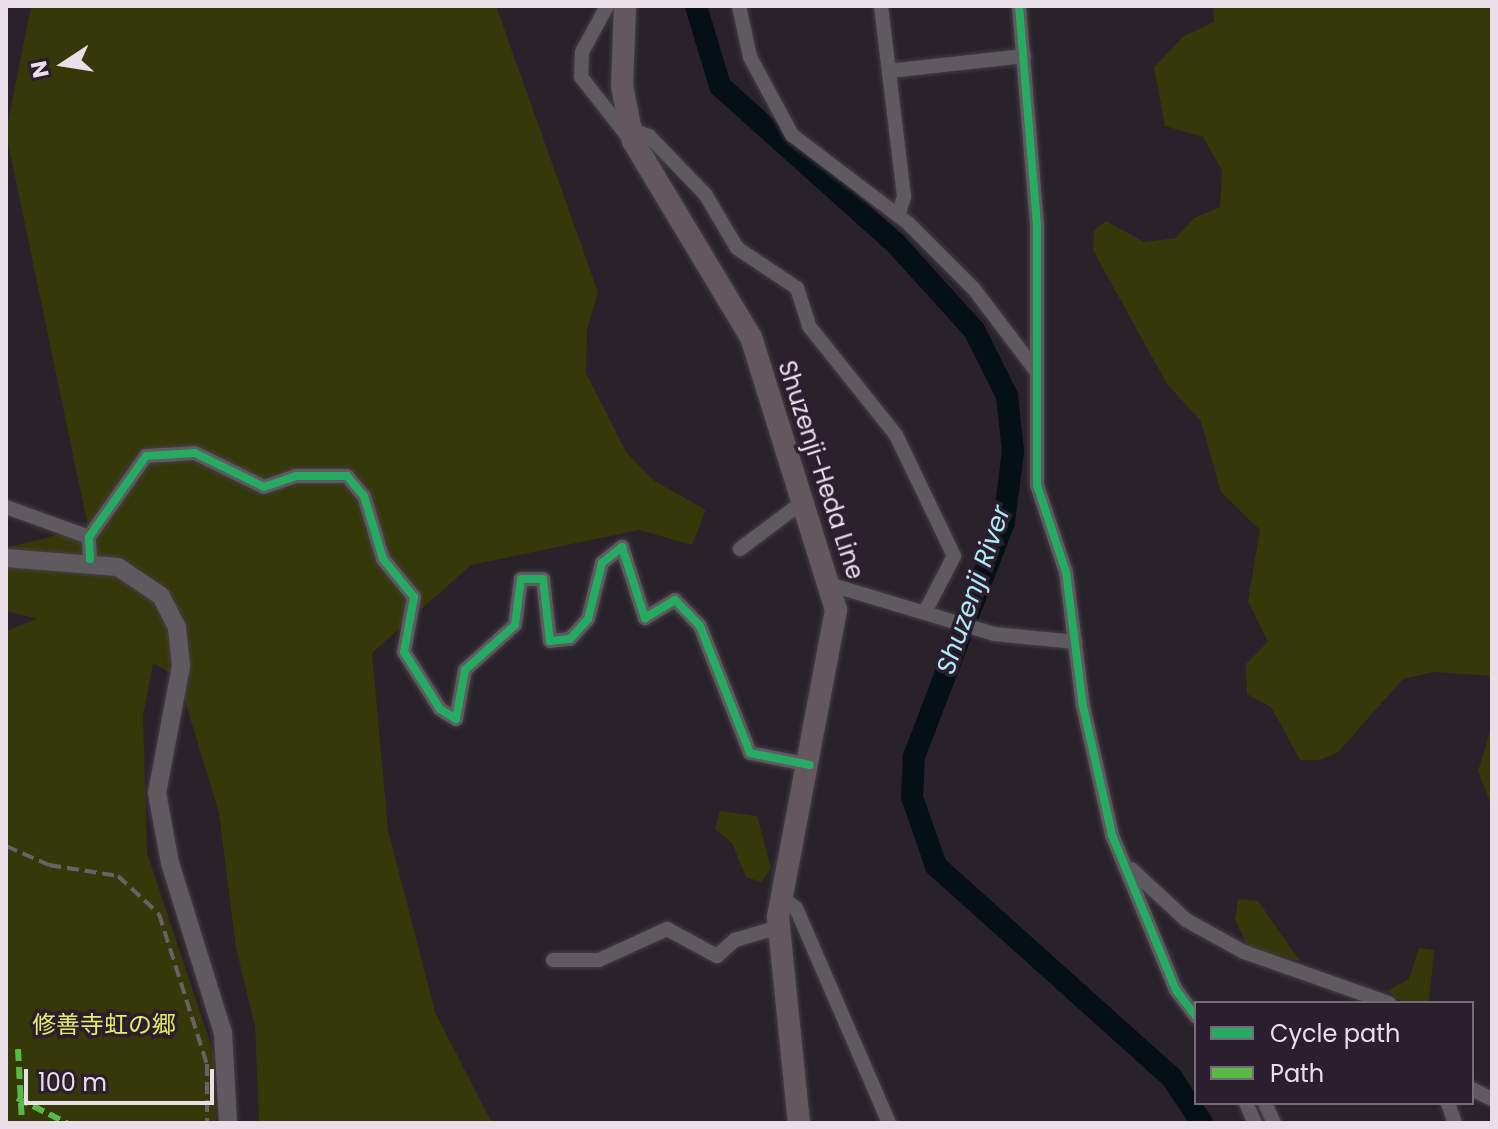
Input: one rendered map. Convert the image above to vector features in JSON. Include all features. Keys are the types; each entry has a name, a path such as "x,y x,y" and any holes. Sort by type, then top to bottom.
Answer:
{"main road":[{"name":"Shuzenji-Heda Line","path":"625,6 622,86 633,138 730,293 832,585 837,625 782,898 779,927 799,1123"}],"street":[{"path":"607,6 582,52 581,77 633,138 649,136 705,194 737,248 797,288 809,326 896,435 954,556 933,614"},
{"path":"739,6 750,57 792,135 898,215 974,289 1036,371"},
{"path":"881,6 904,197 898,215"},
{"path":"1019,6 1035,181 1037,485 1066,572 1097,783 1128,865 1193,1011"},
{"path":"889,71 1024,56"},
{"path":"90,559 89,537 146,456 195,453 264,487 296,476 347,476 364,496 383,559 414,597 404,652 440,709 456,719 465,670 515,625 521,579 543,579 550,641 570,639 588,619 602,563 622,547 645,618 675,600 700,626 750,753 810,765"},
{"path":"740,549 804,501"},
{"path":"6,507 89,537"},
{"path":"6,558 90,559 145,581 177,628 181,666 157,793 170,863 223,1033 228,1123"},
{"path":"832,585 994,634 1076,642"},
{"path":"1128,865 1186,920 1244,952 1383,1001"},
{"path":"782,898 796,908 889,1123"},
{"path":"553,960 599,960 667,929 717,956 735,940 779,927"},
{"path":"1474,1090 1492,1099"}],"green space":[{"name":"修善寺虹の郷","path":"31,6 496,6 598,292 587,330 586,373 626,452 653,480 706,510 692,545 639,530 471,565 372,653 388,830 435,1012 492,1123 259,1123 255,1026 236,948 219,813 178,678 153,663 143,715 147,853 214,1054 216,1123 6,1123 6,631 37,619 6,611 6,548 88,527 6,133"},
{"path":"1213,6 1492,6 1492,676 1434,672 1403,679 1338,752 1320,760 1300,760 1271,707 1247,694 1246,664 1268,642 1248,601 1260,530 1221,492 1201,421 1167,384 1093,250 1094,231 1106,221 1144,242 1176,238 1194,218 1220,207 1222,170 1203,137 1165,126 1154,67 1184,36 1214,22"},
{"path":"1492,725 1492,807 1478,771"},
{"path":"720,811 757,816 771,868 761,882 746,877 732,843 715,829"},
{"path":"1238,899 1258,901 1300,961 1248,946 1235,920"},
{"path":"1419,948 1434,950 1429,1001 1401,1001 1387,991 1409,979"}],"waterway":[{"name":"Shuzenji River","path":"696,6 720,86 896,244 974,330 1007,396 1013,451 1004,522 914,757 912,797 936,866 1172,1078 1202,1123"}],"railway":[{"path":"6,846 49,865 118,876 159,914 207,1064 207,1123"}],"marked path":[{"path":"18,1049 22,1123"},
{"path":"17,1098 67,1123"}],"cycle path":[{"path":"1019,6 1037,225 1037,485 1066,572 1083,706 1112,835 1176,990 1194,1014"},
{"path":"90,559 89,537 146,456 195,453 264,487 296,476 347,476 364,496 383,559 414,597 404,652 440,709 456,719 465,670 515,625 521,579 543,579 550,641 570,639 588,619 602,563 622,547 645,618 675,600 700,626 750,753 810,765"}]}
